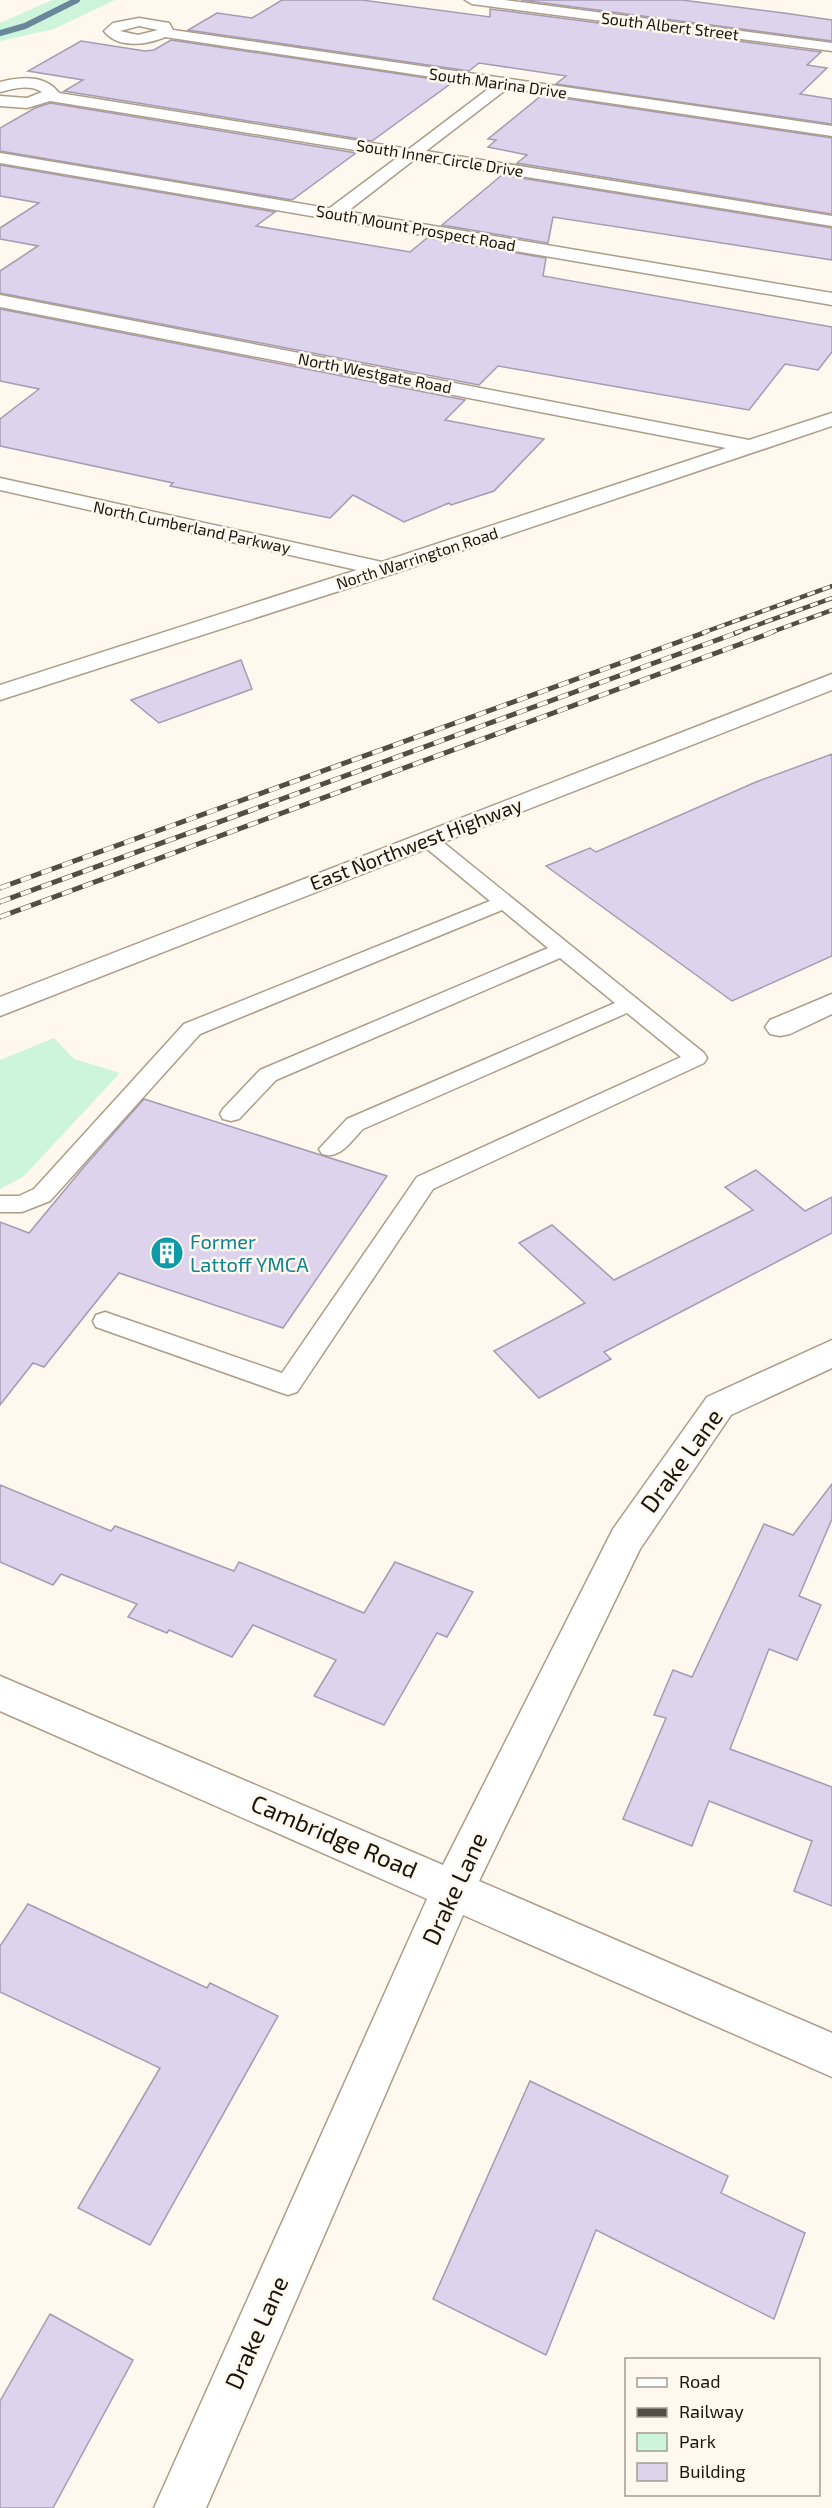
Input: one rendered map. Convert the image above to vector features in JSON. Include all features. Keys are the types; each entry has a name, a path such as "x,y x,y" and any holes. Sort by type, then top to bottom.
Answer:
{"street":[{"name":"South Albert Street","path":"472,0 832,47"},
{"name":"South Marina Drive","path":"164,33 832,131"},
{"name":"South Inner Circle Drive","path":"0,87 22,83 40,85 50,90 49,96"},
{"path":"339,210 504,84"},
{"name":"South Inner Circle Drive","path":"0,101 25,103 49,96 832,221"},
{"name":"South Mount Prospect Road","path":"0,148 832,299"},
{"name":"South Mount Prospect Road","path":"0,158 832,287"},
{"name":"North Westgate Road","path":"0,301 751,446"},
{"name":"North Warrington Road","path":"0,693 384,569 832,418"},
{"name":"North Cumberland Parkway","path":"0,484 384,569"},
{"name":"East Northwest Highway","path":"0,1007 832,681"},
{"path":"780,1027 832,1003"},
{"name":"Drake Lane","path":"180,2508 453,1889 626,1540 719,1406 832,1353"},
{"name":"Cambridge Road","path":"0,1693 832,2055"}],"lane":[{"path":"105,1322 288,1385 425,1184 696,1058 427,839"},
{"path":"0,1204 21,1204 42,1195 192,1029 505,902"},
{"path":"231,1114 268,1075 563,949"},
{"path":"330,1149 355,1124 630,1004"}],"green space":[{"path":"52,0 115,0 54,29 0,41 0,23"},
{"path":"54,1038 74,1059 120,1073 23,1177 0,1189 0,1060"}],"building":[{"path":"282,0 362,0 490,17 490,9 821,52 807,65 827,68 800,94 832,99 832,124 556,84 566,76 479,63 469,71 188,30 217,13 252,18"},
{"path":"521,0 682,0 784,13 832,20 832,41"},
{"path":"171,40 453,82 372,141 64,91 83,80 28,71 81,41 145,51 154,50"},
{"path":"542,95 832,138 832,214 517,163 527,155 488,147 496,140 488,139"},
{"path":"50,103 356,153 292,200 0,151 0,128 35,108"},
{"path":"0,165 275,212 256,226 410,252 427,238 546,258 543,276 832,327 832,352 818,370 785,364 749,410 498,366 479,385 0,293 0,271 38,246 0,239 0,228 39,203 0,196"},
{"path":"502,175 832,228 832,260 553,217 548,243 442,225"},
{"path":"0,309 465,400 445,420 544,439 494,491 451,505 449,503 404,522 353,495 330,518 170,486 173,483 0,446 0,419 39,389 0,381"},
{"path":"241,660 252,689 159,723 131,700"},
{"path":"832,754 832,956 732,1001 546,866 590,848 596,852 756,782"},
{"name":"Former Lattoff YMCA","path":"144,1099 387,1176 283,1328 119,1273 44,1367 33,1363 0,1405 0,1222 29,1233"},
{"path":"756,1170 805,1211 832,1197 832,1233 604,1352 611,1359 539,1398 494,1351 585,1303 519,1243 552,1225 614,1280 753,1210 725,1187"},
{"path":"832,1484 832,1519 799,1596 821,1605 797,1660 769,1649 730,1749 832,1787 832,1906 794,1891 812,1841 709,1801 692,1846 623,1819 666,1718 654,1715 673,1670 692,1677 764,1524 793,1535"},
{"path":"0,1485 111,1531 115,1526 234,1571 239,1562 364,1613 395,1562 473,1592 447,1637 437,1633 384,1725 314,1696 336,1660 253,1625 232,1657 169,1630 167,1633 128,1617 137,1604 61,1574 53,1585 0,1562"},
{"path":"28,1904 207,1988 210,1983 278,2016 150,2245 78,2208 160,2068 0,1992 0,1946"},
{"path":"530,2081 728,2176 721,2193 805,2233 774,2319 596,2230 546,2355 433,2299"},
{"path":"50,2314 133,2360 53,2508 0,2508 0,2401"}],"waterway":[{"path":"0,33 25,26 77,0"}],"railway":[{"path":"702,633 832,586"},
{"path":"735,633 832,598"},
{"path":"769,633 832,610"},
{"path":"0,888 706,632"},
{"path":"0,902 739,632"},
{"path":"0,917 773,632"}],"place":[{"name":"Former Lattoff YMCA","path":"167,1253"}]}
